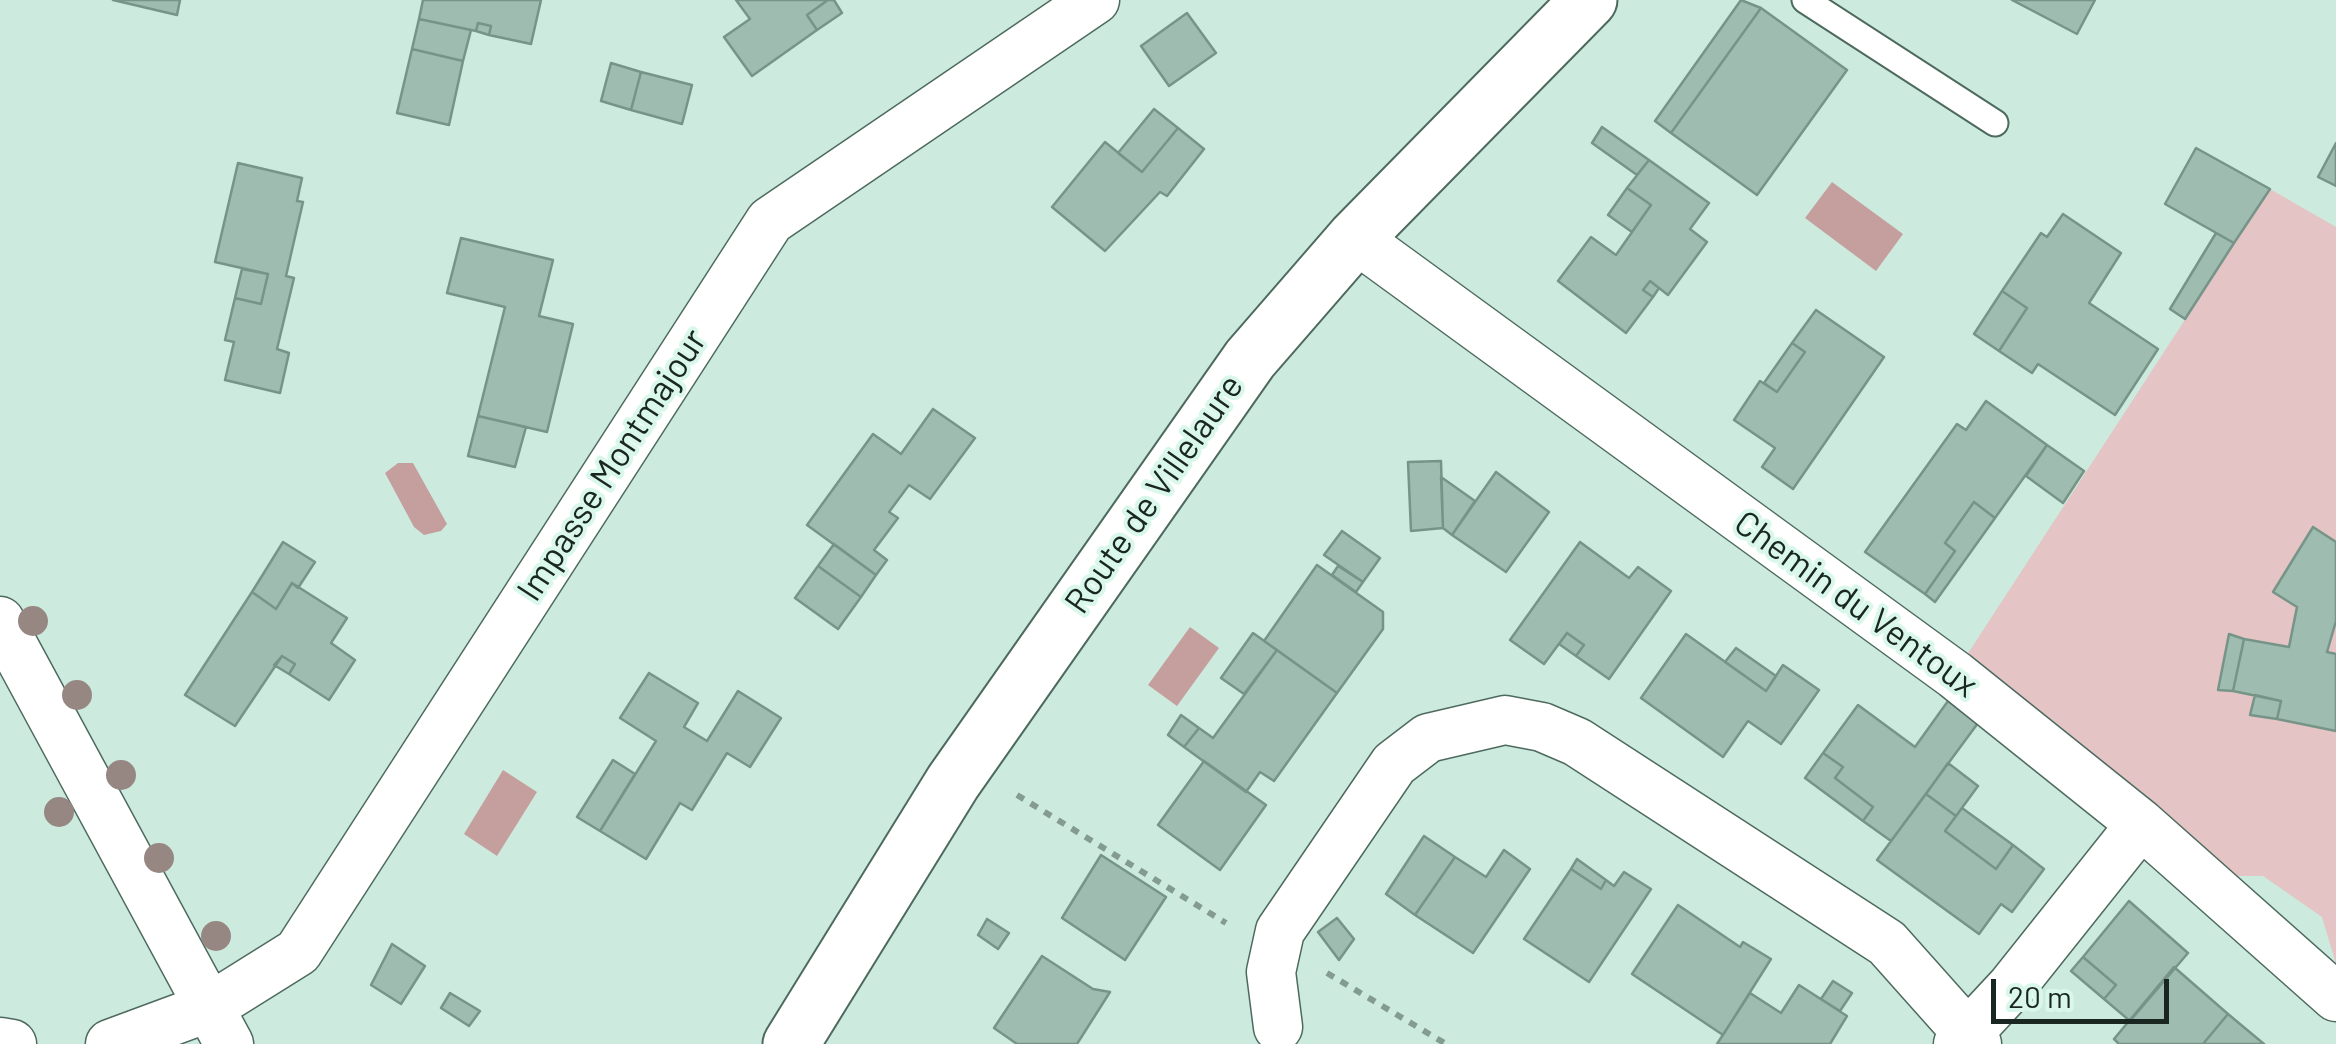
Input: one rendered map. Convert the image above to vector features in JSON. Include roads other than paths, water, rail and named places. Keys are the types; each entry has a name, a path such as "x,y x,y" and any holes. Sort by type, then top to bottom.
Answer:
{"main road":[{"name":"Route de Villelaure","path":"790,1044 953,782 1250,358 1356,238 1590,0"}],"street":[{"name":"Impasse Montmajour","path":"110,1044 220,1026 298,952 770,220 1094,0"},
{"name":"Chemin du Ventoux","path":"1356,238 1939,663 2141,824 2336,997"},
{"path":"0,621 220,1026"},
{"path":"1278,1027 1271,972 1280,931 1394,764 1428,738 1505,720 1542,727 1578,742 1887,943 1967,1041 2141,824"},
{"path":"0,1042 12,1044"}],"lane":[{"path":"1805,0 1994,123"}]}
